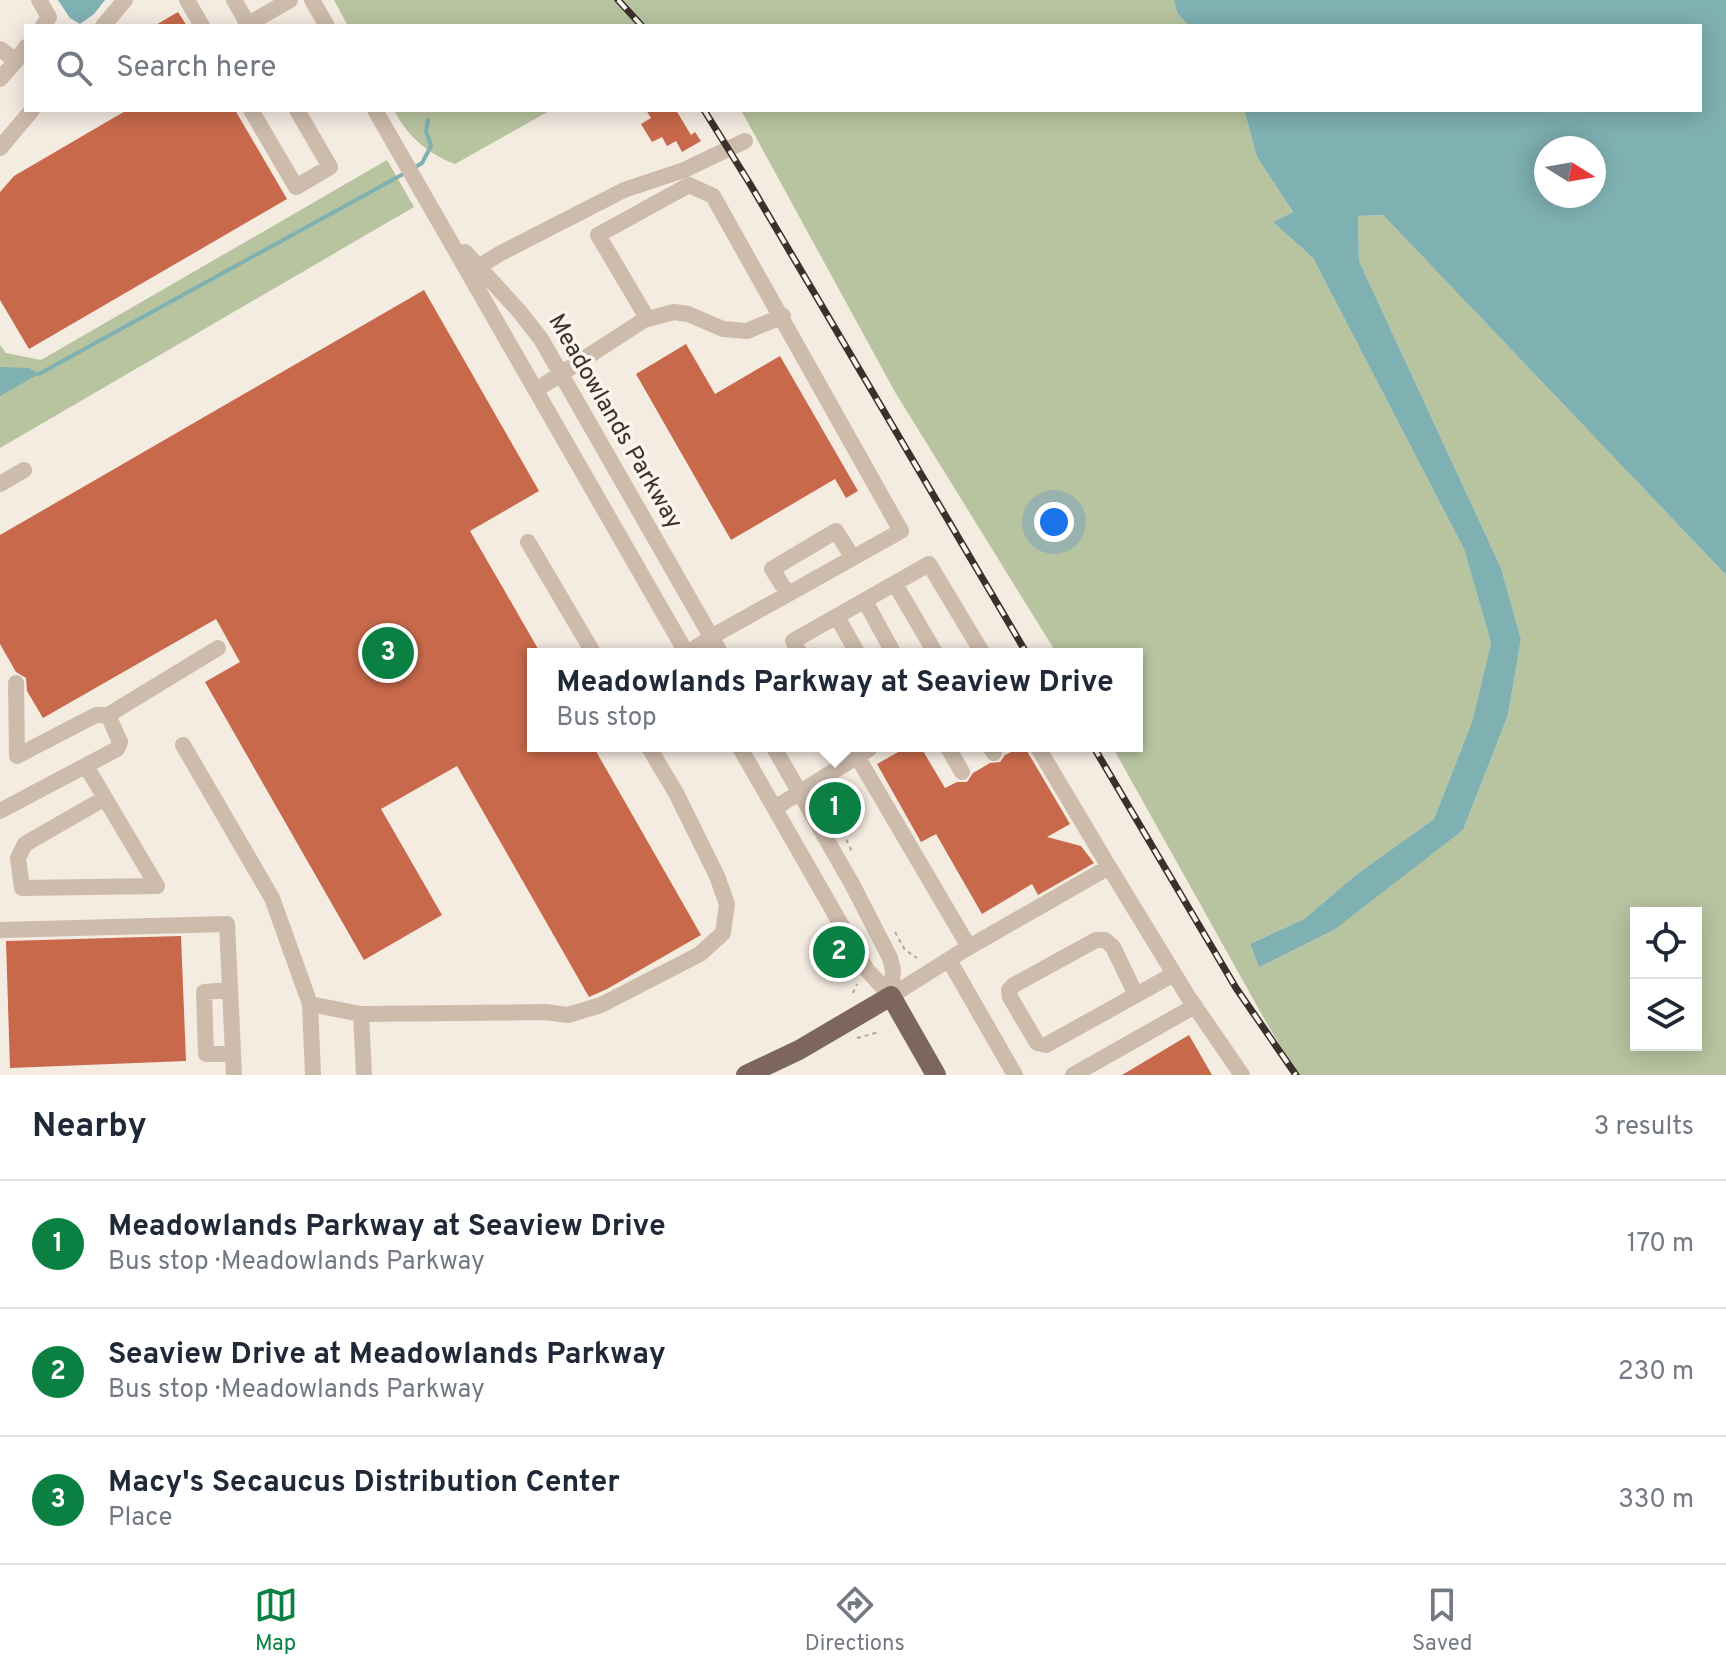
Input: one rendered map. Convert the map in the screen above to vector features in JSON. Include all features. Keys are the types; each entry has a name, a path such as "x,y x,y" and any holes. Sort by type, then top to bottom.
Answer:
{"main road":[{"path":"746,1075 770,1070 891,996 936,1075"}],"street":[{"path":"39,0 49,17 44,24"},
{"path":"105,24 125,0"},
{"path":"187,0 201,24"},
{"path":"234,0 246,24"},
{"path":"249,24 290,0"},
{"path":"312,0 326,24"},
{"path":"0,49 21,54 0,79"},
{"path":"0,148 30,112"},
{"path":"252,112 296,187 330,167 298,112"},
{"name":"Meadowlands Parkway","path":"376,112 684,648"},
{"path":"478,267 624,190 684,170 745,141"},
{"path":"644,320 647,318 598,235 689,185 713,196 901,531 695,648"},
{"name":"Meadowlands Parkway","path":"444,230 531,325 717,648"},
{"path":"536,390 644,320 674,312 688,314 723,329 747,331 783,316"},
{"path":"0,484 24,470"},
{"path":"788,594 772,569 836,531 853,558"},
{"path":"528,542 590,648"},
{"path":"797,648 793,641 929,564 979,648"},
{"path":"895,584 932,648"},
{"path":"865,601 891,648"},
{"path":"837,617 855,648"},
{"path":"16,683 17,756 96,715 108,715 218,648"},
{"path":"0,811 117,749 120,742 108,715"},
{"path":"183,745 272,898 310,1004 313,1075"},
{"path":"310,1004 361,1014 546,1012 568,1015 601,1005 700,954 723,933 727,904 717,876 676,793 652,752"},
{"path":"742,752 867,970 891,996"},
{"path":"777,752 852,884 890,958 893,970 891,996"},
{"path":"775,808 858,752"},
{"path":"860,752 969,947"},
{"path":"950,752 962,772"},
{"path":"1041,752 1174,974 1242,1075"},
{"path":"86,766 105,798 157,886 22,888 18,858 25,844 105,798"},
{"path":"891,996 969,947 1109,867"},
{"path":"0,930 227,924 234,1075"},
{"path":"1136,995 1113,947 1105,940 1096,940 1009,990 1037,1043 1046,1045 1174,974"},
{"path":"949,960 1015,1075"},
{"path":"230,990 204,992 206,1054 233,1054"},
{"path":"1073,1075 1195,1006"},
{"path":"361,1014 364,1075"}],"path":[{"path":"909,953 917,958"},
{"path":"853,993 857,984"},
{"path":"854,1038 879,1032"}],"green space":[{"path":"334,0 1174,0 1177,13 1187,24 347,24"},
{"path":"395,112 547,112 455,164 419,143"},
{"path":"742,112 1245,112 1257,157 1293,212 1273,222 1313,258 1464,549 1491,643 1472,722 1434,819 1357,874 1304,919 1250,944 1259,967 1463,830 1508,715 1521,639 1501,568 1359,261 1358,216 1383,215 1726,575 1726,1075 1298,1075 1115,752 1143,752 1143,648 1053,648 895,392"},
{"path":"387,160 414,207 0,448 0,345 6,353 41,360"}],"water":[{"path":"58,0 105,0 94,14 80,24 70,18"},
{"path":"1174,0 1726,0 1726,575 1383,215 1358,216 1359,261 1501,568 1521,639 1508,715 1463,830 1335,929 1259,967 1250,944 1304,919 1357,874 1434,819 1472,722 1491,643 1464,549 1313,258 1273,222 1293,212 1257,157 1245,112 1702,112 1702,24 1187,24 1177,13"},
{"path":"0,367 29,368 39,374 0,396"}],"building":[{"path":"178,12 186,24 157,24"},
{"path":"124,112 236,112 287,199 29,349 0,300 0,192 14,176"},
{"path":"647,112 677,112 691,135 695,132 701,141 682,152 676,141 667,146 662,137 652,142 641,124 651,118"},
{"path":"424,290 539,491 470,531 538,648 527,648 527,752 596,752 701,935 589,997 457,766 381,809 442,915 364,960 205,682 240,662 216,619 43,718 27,691 26,678 16,672 0,644 0,535"},
{"path":"686,344 715,394 780,356 858,491 846,498 835,479 731,540 636,374"},
{"path":"898,752 924,752 945,788 957,782 967,782 973,773 990,763 1000,762 1011,752 1028,752 1070,824 1047,837 1081,846 1094,863 1038,895 1032,884 982,914 936,834 921,842 877,764"},
{"path":"181,936 186,1061 10,1068 6,941"},
{"path":"1189,1035 1212,1075 1122,1075"}],"waterway":[{"path":"412,169 422,163 431,146 426,131 428,120"},
{"path":"39,374 405,173"}],"railway":[{"path":"618,0 640,24"},
{"path":"705,112 1023,648"},
{"path":"1097,752 1236,988 1296,1075"}],"place":[{"name":"Macy's Secaucus Distribution Center","path":"388,653"},
{"name":"Meadowlands Parkway at Seaview Drive","path":"835,808"},
{"name":"Seaview Drive at Meadowlands Parkway","path":"839,952"}]}
